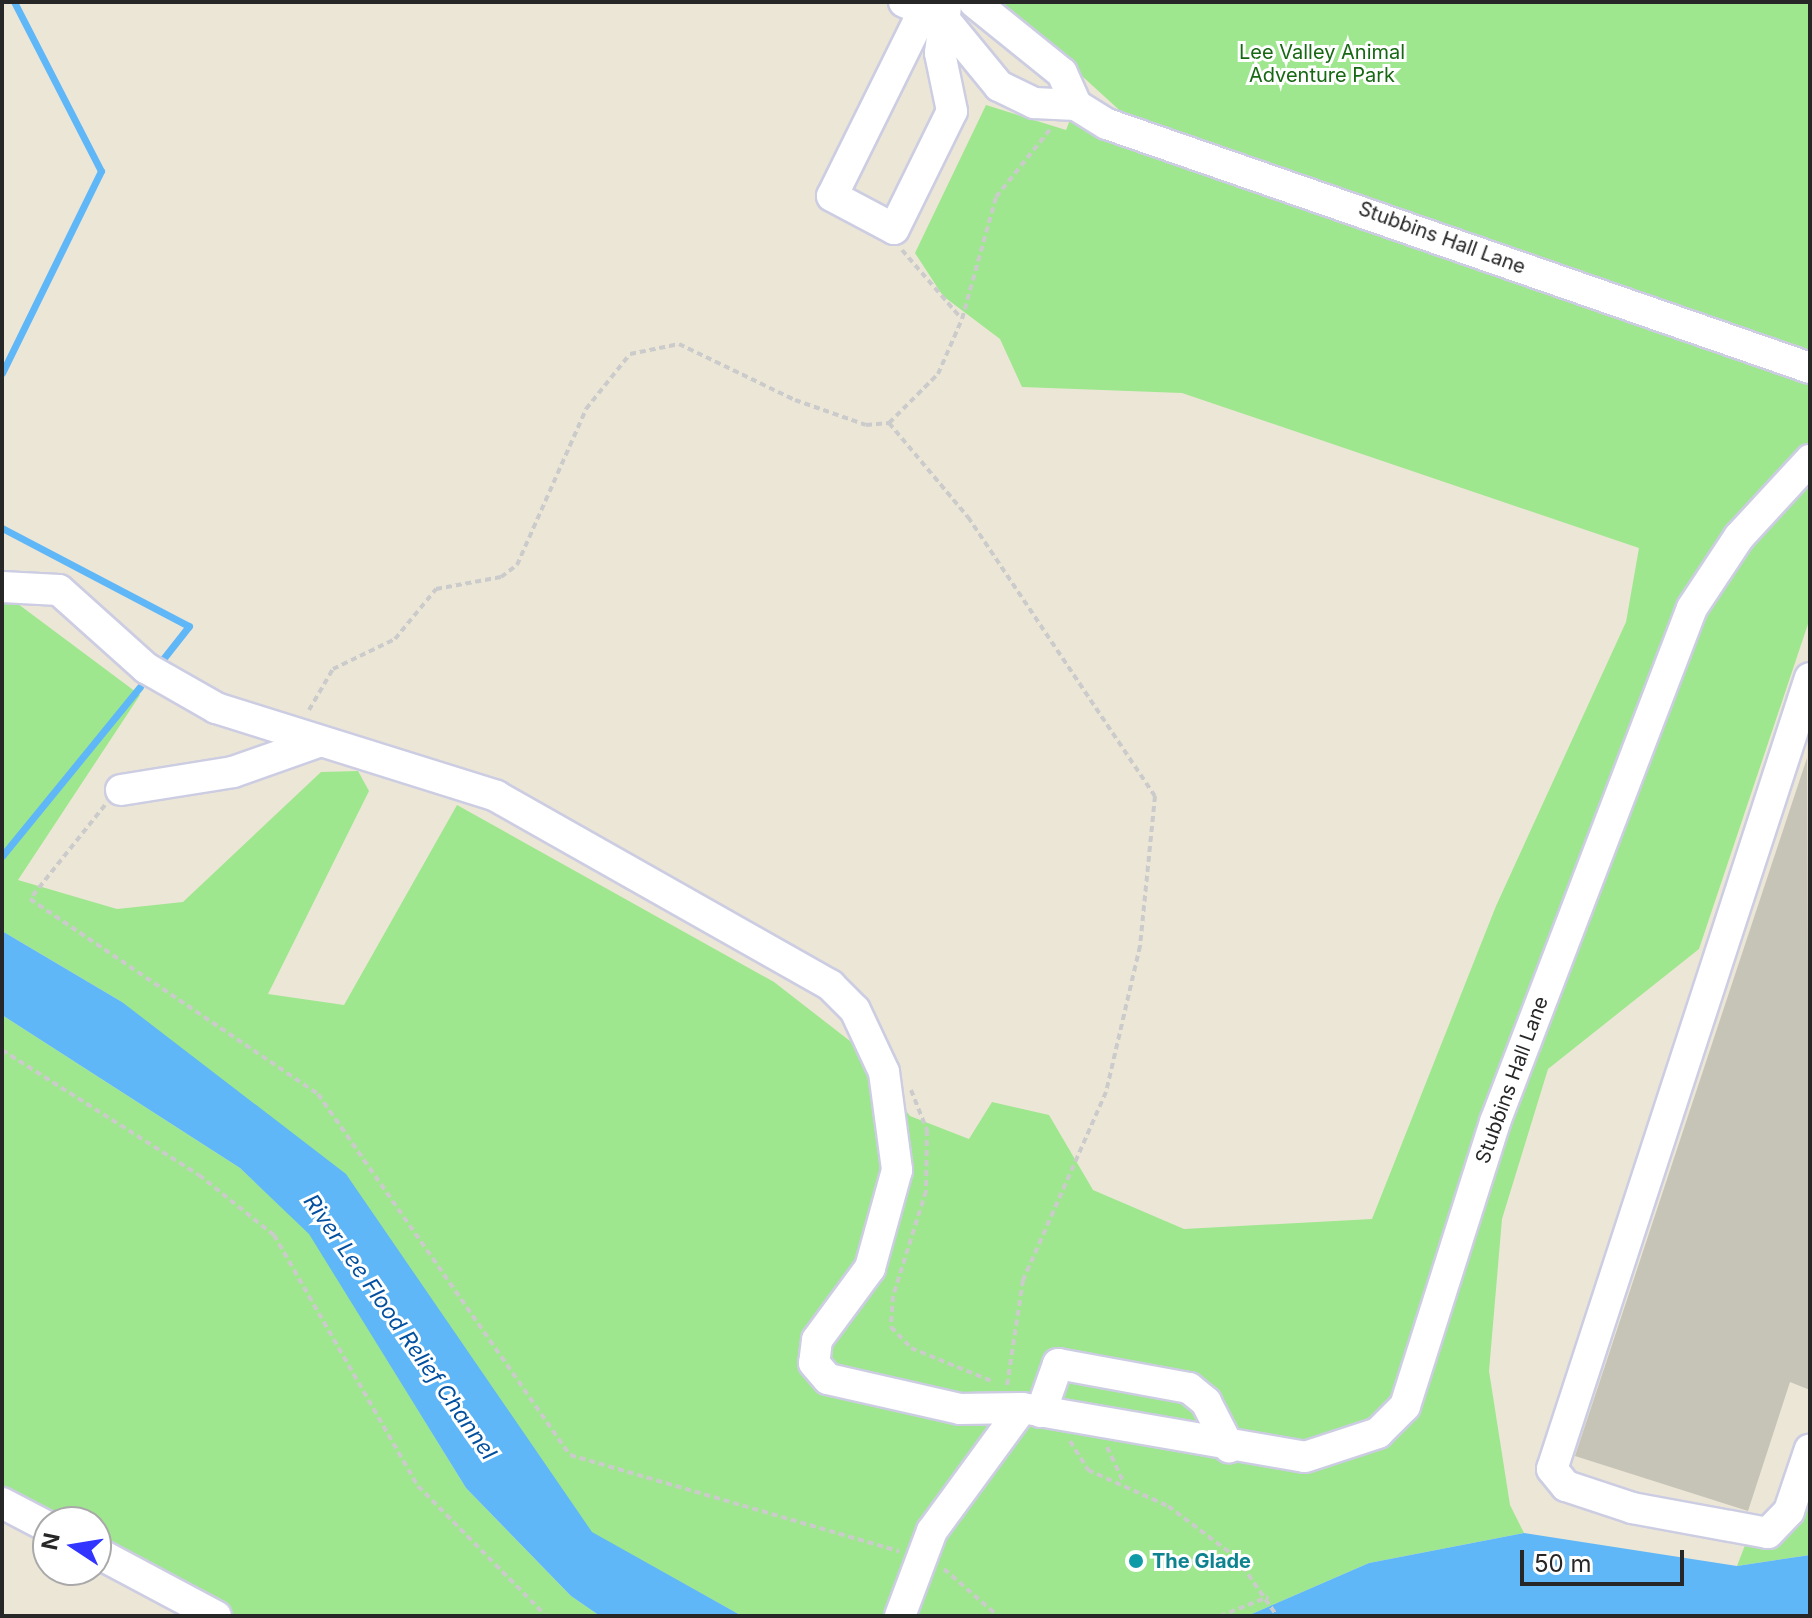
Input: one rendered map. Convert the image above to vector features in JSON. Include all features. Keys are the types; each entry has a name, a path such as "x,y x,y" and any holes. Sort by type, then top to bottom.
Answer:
{"lane":[{"path":"930,9 999,86 1034,103 1076,105 1062,73 974,2"},
{"path":"930,9 952,111 894,229 832,196 930,9"},
{"name":"Stubbins Hall Lane","path":"1076,105 1107,124 1810,368"},
{"name":"Stubbins Hall Lane","path":"2,587 59,590 176,691 304,738 496,796 801,966 855,1010 884,1072 897,1138 886,1227 870,1268 817,1340 814,1363 828,1379 882,1396 960,1409 1031,1410 1071,1420 1109,1423 1229,1447 1305,1457 1342,1449 1378,1433 1405,1406 1495,1122 1692,608 1739,537 1810,460"},
{"path":"1810,678 1552,1469 1566,1486 1632,1508 1755,1534 1784,1518 1810,1449"},
{"path":"121,790 233,772 304,738"},
{"path":"900,1616 919,1557 1031,1410 1058,1364 1174,1385 1206,1402 1229,1447"},
{"path":"2,1503 32,1519"},
{"path":"112,1561 216,1616"}],"path":[{"path":"304,738 333,669 395,639 436,589 501,577 517,565 586,409 630,354 679,344 795,400 866,425 889,423 938,374 962,319 996,197 1076,105"},
{"path":"894,229 908,263 962,319"},
{"path":"884,1072 916,1093 929,1154 891,1327 911,1348 1008,1390 1008,1345 1023,1280 1106,1092 1140,946 1155,796 968,517 889,423"},
{"path":"121,790 78,831 30,899 318,1094 570,1455 919,1557 949,1572 998,1616"},
{"path":"2,1050 199,1175 274,1235 418,1486 546,1616"},
{"path":"1071,1420 1077,1459 1216,1541 1270,1599 1277,1616"},
{"path":"1109,1423 1108,1459 1124,1484"},
{"path":"1220,1616 1270,1599"}],"green space":[{"name":"Lee Valley Animal Adventure Park","path":"1001,2 1810,2 1810,618 1699,949 1548,1069 1502,1219 1489,1371 1510,1505 1524,1533 1369,1563 1247,1616 742,1616 592,1533 489,1392 122,1002 2,931 2,592 140,695 18,880 117,909 183,902 321,772 358,771 369,791 268,994 344,1005 457,805 774,982 859,1048 910,1116 969,1139 992,1102 1049,1115 1093,1190 1184,1229 1372,1219 1496,906 1626,622 1639,548 1182,393 1022,387 1000,339 943,296 915,253 986,105 1066,130 1080,95 1128,118"},
{"path":"2,1015 240,1168 310,1234 466,1488 571,1596 600,1616 233,1616 112,1549 112,1506 36,1506 2,1487"},
{"path":"1810,1458 1810,1555 1737,1566 1747,1540"}],"water":[{"name":"River Lee Flood Relief Channel","path":"2,931 122,1002 346,1174 592,1532 742,1616 600,1616 571,1596 466,1488 309,1234 240,1168 2,1015"},
{"path":"1524,1533 1737,1566 1810,1555 1810,1616 1247,1616 1369,1563"}],"building":[{"path":"1807,758 1810,1390 1790,1382 1748,1511 1575,1456"}],"waterway":[{"path":"2,373 101,171 14,2"},
{"path":"2,528 189,626 163,659"},
{"path":"2,856 140,687"}],"place":[{"name":"The Glade","path":"1136,1561"}]}
